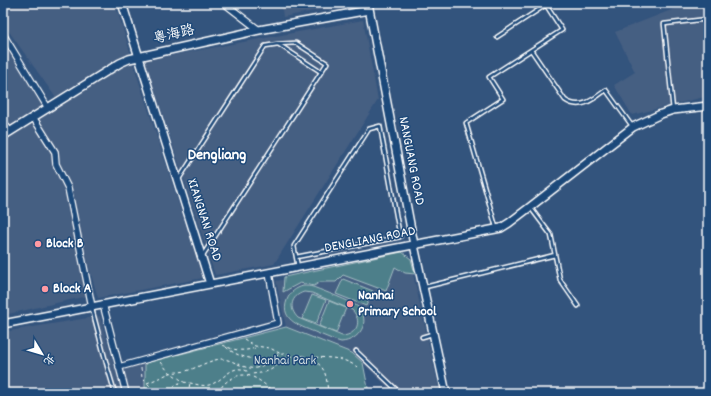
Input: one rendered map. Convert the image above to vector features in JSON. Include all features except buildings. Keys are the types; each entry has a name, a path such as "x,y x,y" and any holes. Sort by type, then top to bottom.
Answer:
{"main road":[{"name":"XIANGNAN ROAD","path":"122,3 210,284"},
{"name":"粤海路","path":"3,136 120,63 129,59 369,6"},
{"name":"NANGUANG ROAD","path":"369,6 414,245 444,393"},
{"name":"DENGLIANG ROAD","path":"3,321 103,304 497,229 505,226 633,127 673,110 708,106"}],"street":[{"path":"224,3 258,30"},
{"path":"3,34 48,108"},
{"path":"33,118 54,152 56,164 68,188 92,306"},
{"path":"3,121 10,132"},
{"path":"119,367 278,323 269,273"},
{"path":"103,304 126,393"}],"lane":[{"path":"497,37 549,3"},
{"path":"497,229 466,123 503,99 489,77 562,30 546,5"},
{"path":"673,110 664,24 708,19"},
{"path":"178,181 265,46 296,43 327,63 202,257"},
{"path":"278,44 321,72"},
{"path":"531,50 565,100 569,103 582,104 588,102 606,90 633,127"},
{"path":"296,257 400,237 380,126 369,129 294,246 296,257 298,267"},
{"path":"530,207 551,235 560,280 578,306"},
{"path":"423,288 555,255"},
{"path":"92,306 115,393"},
{"path":"422,337 433,334"},
{"path":"356,351 400,393"}],"path":[{"path":"236,334 258,347 270,348 282,354 297,355 308,358 319,365 324,371 328,392"},
{"path":"215,340 246,358 271,358 282,354"},
{"path":"226,347 235,350 249,350 258,347"},
{"path":"219,393 222,387 229,380 238,376 268,372 276,367 285,358 293,355"},
{"path":"158,356 163,365 184,382"},
{"path":"308,358 328,357 339,359 350,362 360,369"},
{"path":"148,383 171,373 185,371 212,361 222,359 244,367 254,368 266,364 271,358"},
{"path":"140,361 142,378 157,393"},
{"path":"173,393 173,387 176,384 190,382 199,385 209,385 236,369 246,370 251,374"},
{"path":"247,375 255,378 275,393"},
{"path":"190,382 190,393"},
{"path":"325,393 335,393"}],"shaded area":[{"path":"3,3 115,3 131,55 56,98 3,23"},
{"path":"281,3 355,3 283,17"},
{"path":"679,3 708,3 708,96 632,115 614,85 635,72 615,32 679,7"},
{"path":"363,20 378,100 274,264 215,275 145,60"},
{"path":"3,29 48,102 44,107 3,132"},
{"path":"133,63 203,278 98,298 74,217 71,218 87,296 4,315 3,141 122,67"},
{"name":"Nanhai Primary School","path":"400,259 411,265 440,393 394,393 352,353 286,327 276,281"},
{"path":"100,316 116,372 145,363 145,393 3,393 3,332"}],"green space":[{"path":"402,252 411,259 415,274 405,273 395,267 386,291 343,275 336,282 320,282 314,286 300,283 283,292 284,277"},
{"path":"343,279 373,291 366,306 336,294"},
{"path":"300,287 313,287 344,299 358,307 364,319 362,330 353,338 341,342 305,328 294,322 286,313 285,307 290,295","holes":["304,292 312,293 352,310 358,323 355,330 342,336 298,318 292,306 294,299 296,296"]},
{"path":"312,295 326,300 316,324 302,319"},
{"path":"329,301 346,308 336,333 319,326"},
{"name":"Nanhai Park","path":"286,327 352,353 363,363 369,393 145,393 145,363"}],"place":[{"name":"Block B","path":"38,244"},
{"name":"Block A","path":"45,289"},
{"name":"Nanhai Primary School","path":"350,304"}],"district":[{"name":"Dengliang","path":"217,155"}]}
